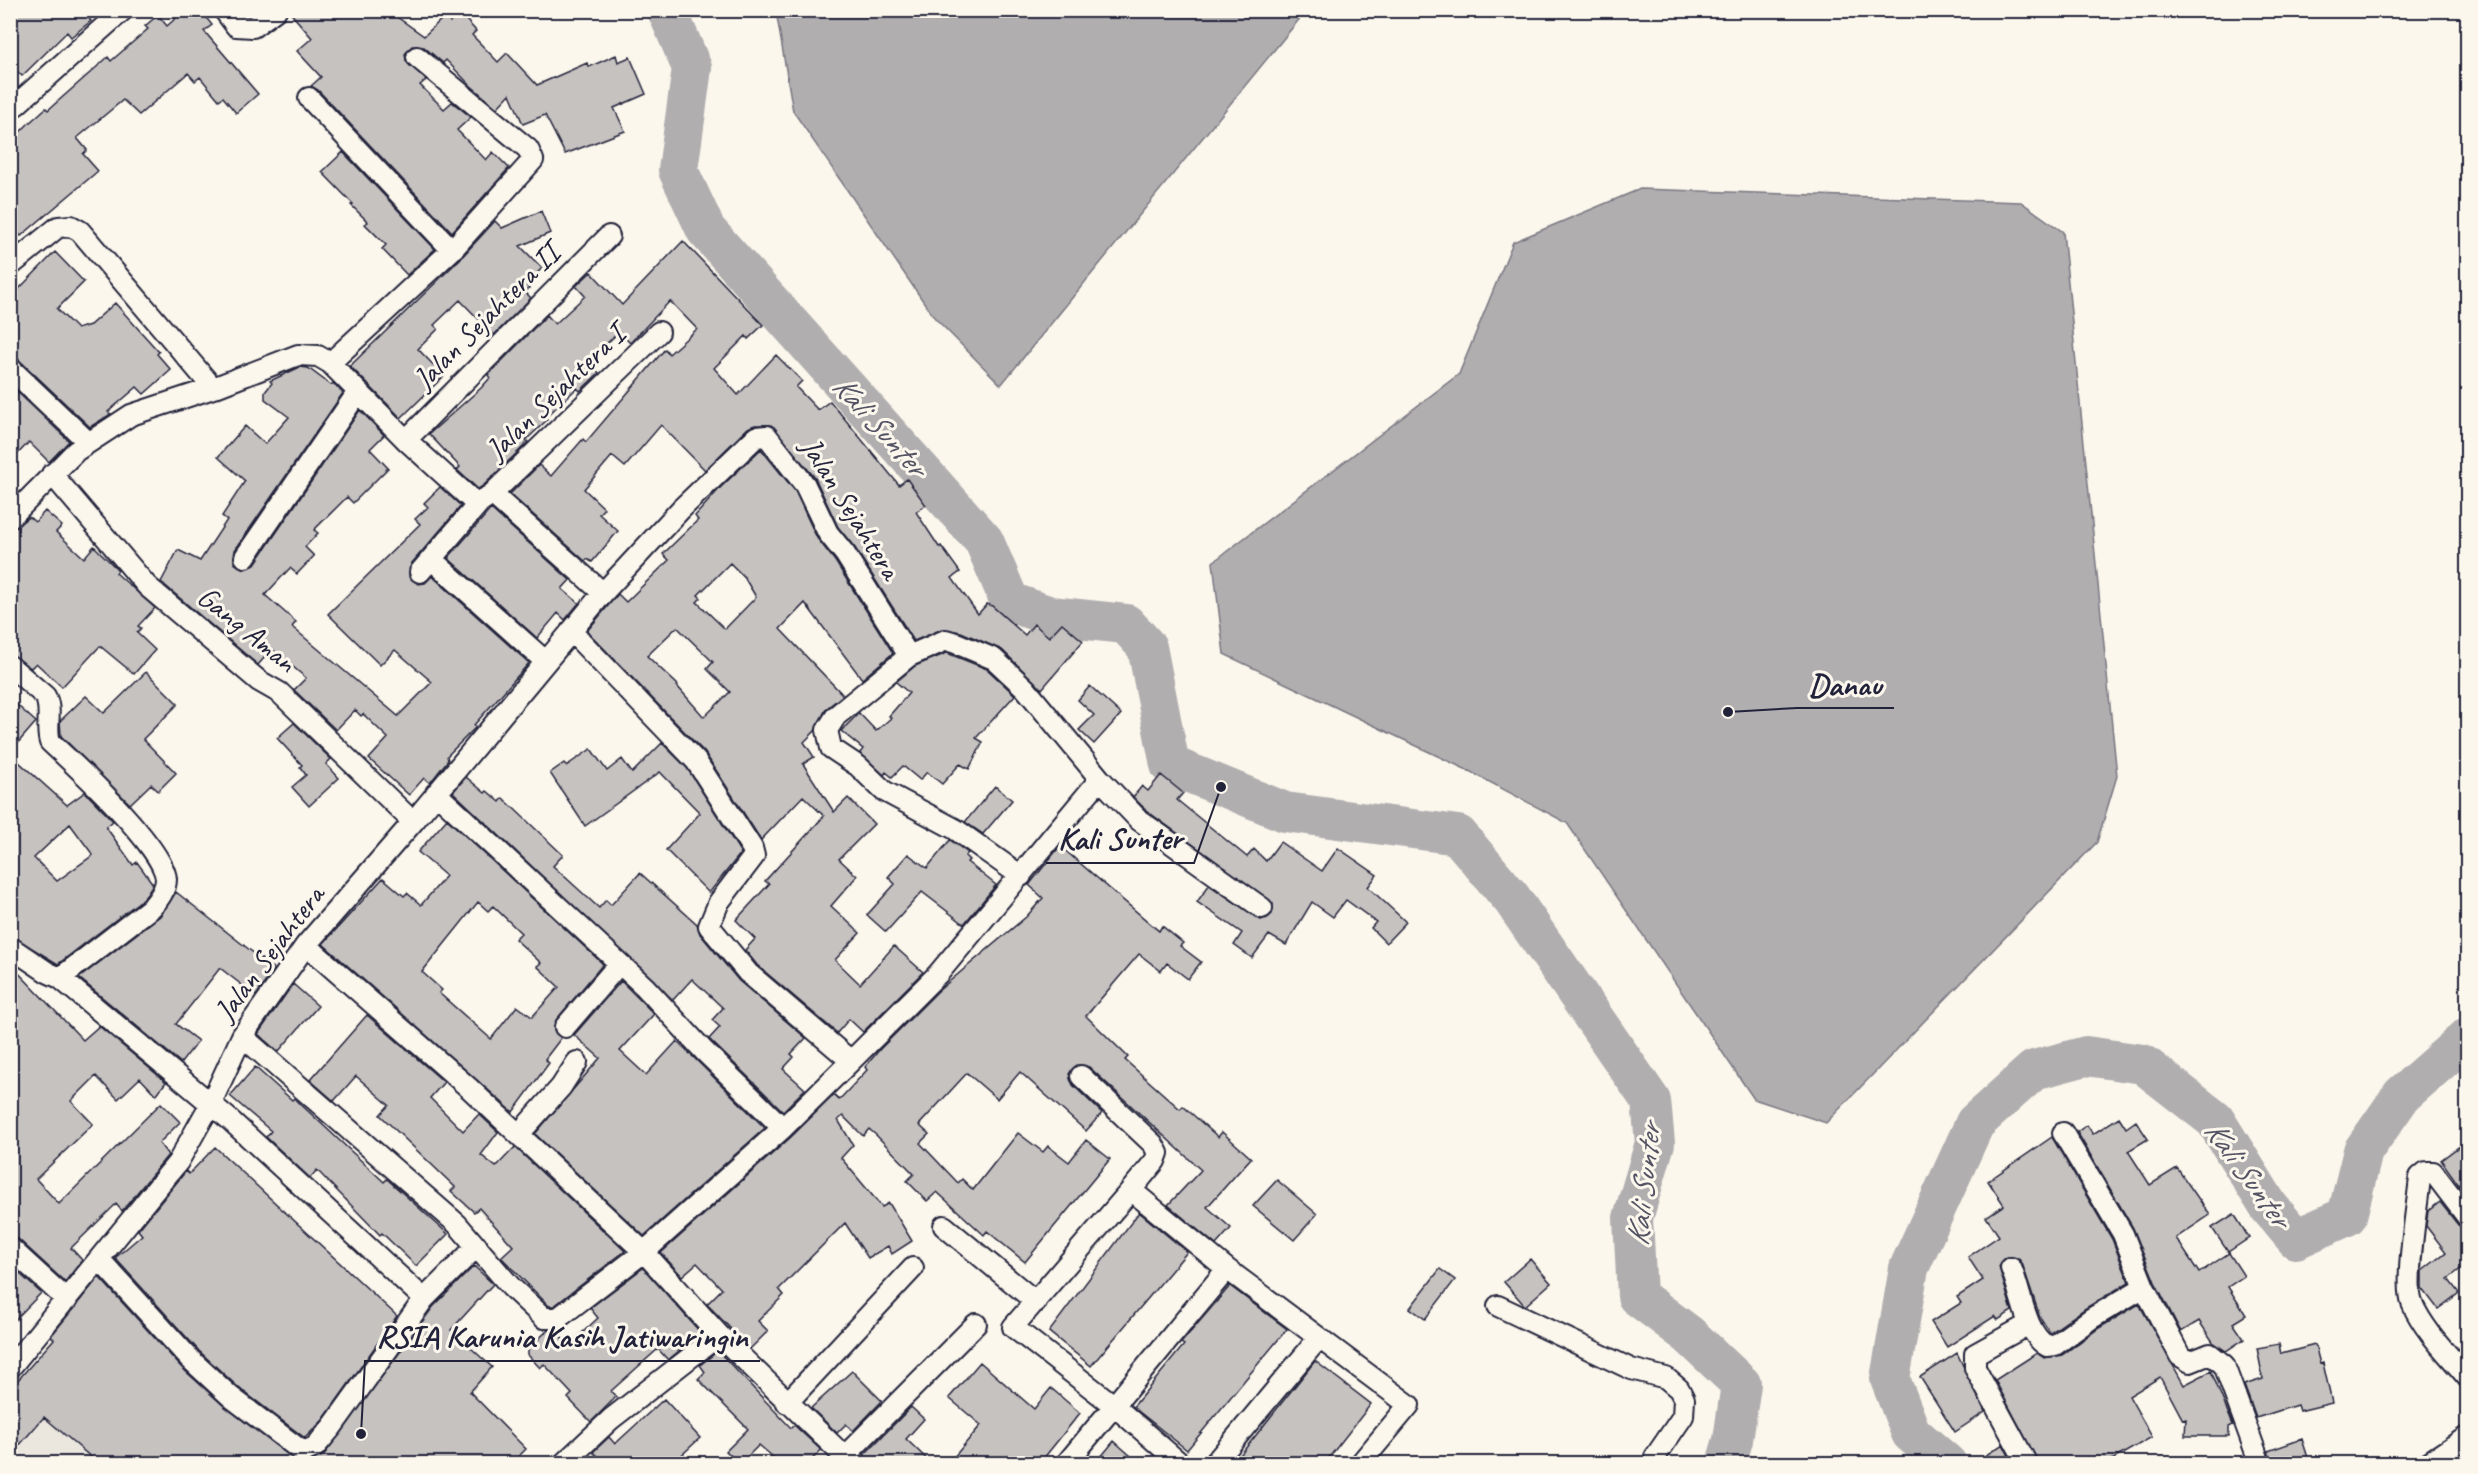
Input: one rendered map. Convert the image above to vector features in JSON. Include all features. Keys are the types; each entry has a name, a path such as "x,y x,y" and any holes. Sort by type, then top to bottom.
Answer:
{"street":[{"path":"16,105 123,10"},
{"path":"224,10 236,26 253,27 276,10"},
{"path":"330,363 452,250 533,160 528,149 417,57"},
{"path":"309,98 452,250"},
{"path":"12,262 58,226 72,226 80,231 213,388"},
{"name":"Jalan Sejahtera II","path":"406,440 609,236"},
{"name":"Jalan Sejahtera I","path":"545,661 430,569 486,498 659,332"},
{"path":"10,518 52,474 88,442 131,415 213,388 298,355 318,356 330,363 406,440 469,498 486,498 603,592"},
{"path":"10,368 88,442"},
{"path":"244,557 358,392"},
{"name":"Jalan Sejahtera","path":"10,1368 178,1162 210,1104 242,1036 306,945 413,822 603,592 681,509 762,434 767,436 805,484 828,533 845,554 909,656"},
{"name":"Gang Aman","path":"52,474 147,586 259,681 280,693 413,822"},
{"path":"571,631 696,761 752,848 754,856 719,902 709,926 748,973 851,1061"},
{"path":"1021,876 955,830 884,791 858,766 831,748 826,730 836,717 909,656 946,640 994,659 1025,688 1100,779 1140,820 1262,908"},
{"path":"10,666 49,702 46,730 50,742 135,828 160,864 166,879 162,895 152,907 60,978"},
{"path":"242,1036 426,1196 477,1246 511,1287 544,1318 551,1320 567,1314 644,1252 783,1128 851,1061 938,974 1100,779"},
{"path":"436,793 619,964 783,1128"},
{"path":"306,945 519,1134 644,1252 718,1335 786,1403 848,1460 976,1324"},
{"path":"10,946 47,972 60,978 210,1104 424,1299"},
{"path":"565,1027 619,964"},
{"path":"519,1134 561,1087 577,1062"},
{"path":"1081,1076 1153,1144 1158,1153 1155,1161 1014,1327 1112,1404 1181,1464"},
{"path":"2063,1133 2123,1234 2144,1287 2180,1356 2190,1362 2210,1354 2224,1365 2260,1464"},
{"path":"2468,1218 2433,1172 2426,1172 2420,1177 2410,1282 2411,1301 2423,1322 2468,1378"},
{"path":"1131,1190 1227,1269 1318,1339 1412,1402 1360,1464"},
{"path":"944,1226 1036,1302"},
{"path":"100,1260 190,1359 231,1397 303,1452 315,1447 332,1427 424,1299 477,1246"},
{"path":"10,1248 67,1300"},
{"path":"786,1403 914,1268"},
{"path":"2011,1268 2029,1324 2043,1344 2055,1345 2092,1318 2144,1287"},
{"path":"1066,1464 1112,1404 1227,1269"},
{"path":"1498,1306 1631,1369 1666,1378 1679,1389 1684,1399 1683,1416 1655,1457 1655,1464"},
{"path":"2027,1464 1975,1368 1975,1354 1983,1347 2029,1324"},
{"path":"563,1464 611,1419 718,1335"},
{"path":"1214,1464 1318,1339"},
{"path":"2426,1464 2468,1436"}],"shaded area":[{"path":"776,11 1306,11 1001,385 934,317 793,111"},
{"path":"1640,189 2021,202 2063,232 2117,776 2097,842 1826,1123 1754,1099 1567,823 1467,770 1224,654 1213,562 1459,374 1513,242"},
{"path":"11,1407 208,1464 11,1464"}],"building":[{"path":"22,10 82,10 91,21 71,37 67,32 22,76 10,64 10,20"},
{"path":"185,10 200,10 212,25 204,31 258,94 236,113 223,97 219,100 200,77 195,81 188,73 139,115 123,100 77,138 87,150 83,154 98,171 21,236 10,226 10,142 46,108 48,110 108,57 111,61 148,29 145,26 158,15 167,26"},
{"path":"288,10 387,10 424,36 444,17 450,22 460,13 476,31 472,35 498,62 507,53 537,85 587,63 589,67 616,55 618,62 630,57 646,94 614,108 625,131 565,154 545,115 523,124 510,94 497,108 446,60 443,63 424,47 412,46 405,54 406,61 426,80 420,85 444,109 452,102 471,117 457,130 486,160 493,152 509,168 452,232 318,90 311,86 321,77 297,51 312,38"},
{"path":"343,152 435,249 407,275 382,249 386,245 365,224 368,222 322,172"},
{"path":"541,211 550,233 520,246 542,268 526,285 529,288 525,292 531,298 494,335 460,300 434,325 438,329 418,349 444,376 401,418 350,366 460,259 495,221 502,228"},
{"path":"683,241 763,325 748,339 746,336 714,368 738,395 776,355 802,381 796,387 818,410 830,401 899,485 907,479 926,505 916,512 939,547 941,546 960,572 952,578 978,614 987,604 992,606 1025,635 1034,624 1049,637 1062,623 1083,641 1042,689 1002,650 961,632 942,629 914,641 855,548 838,527 815,478 771,425 755,425 748,428 705,470 661,425 625,467 612,456 584,489 604,508 599,514 618,531 592,562 587,559 585,561 510,494 539,465 551,476 583,439 586,442 665,349 669,354 697,329 670,301 630,343 619,332 588,361 599,373 580,391 577,388 545,418 547,420 526,440 528,442 484,485 478,489 457,470 460,467 429,434 481,388 490,378 488,375 547,315 555,324 585,296 576,286 591,272 622,305"},
{"path":"55,252 84,282 57,309 77,329 90,325 115,303 159,352 157,354 171,370 144,394 137,387 108,412 111,414 90,427 18,359 10,356 10,298"},
{"path":"300,367 308,368 331,385 333,383 343,393 235,550 234,563 245,569 255,564 360,410 384,435 370,449 388,468 353,503 347,497 314,530 318,533 305,547 314,556 297,574 290,568 265,595 296,622 292,627 398,716 432,682 395,650 380,665 328,614 420,524 415,519 428,507 424,503 440,487 461,506 411,564 409,577 418,584 425,583 432,576 529,663 474,725 476,727 447,756 448,760 430,783 424,778 409,795 369,759 388,738 363,714 361,716 355,710 336,730 294,690 306,678 272,649 258,665 161,582 178,550 200,561 227,520 222,516 245,481 218,457 245,426 265,444 289,417 265,399 265,392 272,383 270,381"},
{"path":"10,385 69,441 49,462 29,442 10,462"},
{"path":"761,449 795,491 817,538 835,561 893,653 862,679 805,603 780,629 843,695 826,709 815,731 804,742 814,757 803,764 834,812 848,798 874,824 839,859 857,876 831,906 860,933 835,960 860,984 894,946 923,972 863,1032 849,1019 837,1033 757,965 745,950 755,939 736,920 769,884 765,881 824,816 803,796 761,840 705,753 587,631 618,594 626,602 669,560 663,554 698,520 695,516 721,487","holes":["730,563 744,577 756,597 725,629 697,602 701,598 698,595","677,627 713,662 707,669 730,692 704,717 678,685 647,656"]},
{"path":"491,509 570,580 562,589 579,603 565,620 558,613 537,638 448,558"},
{"path":"45,511 62,526 56,532 84,558 94,546 118,570 116,573 155,608 138,626 141,628 137,633 155,650 134,674 100,646 62,687 36,663 31,668 10,654 10,530 29,517 35,522"},
{"path":"947,653 987,669 1015,695 976,738 983,742 969,769 960,764 942,784 927,772 920,780 903,766 892,777 886,772 884,775 860,753 863,749 841,731 859,713 876,731 891,718 889,716 909,693 896,682 915,666"},
{"path":"146,672 178,704 143,739 176,773 158,791 151,784 130,804 61,736 60,721 86,696 104,713"},
{"path":"1090,686 1121,714 1094,744 1079,730 1094,715 1078,700"},
{"path":"10,699 36,722 10,752"},
{"path":"294,723 331,759 326,764 339,778 309,806 292,787 306,775 300,767 302,765 277,738"},
{"path":"662,743 687,768 741,853 709,893 666,850 700,813 660,772 585,826 550,773 564,763 566,766 591,749 607,771 622,759 632,773"},
{"path":"10,754 67,805 85,792 113,821 106,827 133,865 137,862 153,884 144,898 58,964 10,935","holes":["70,824 93,855 57,881 34,858"]},
{"path":"1161,775 1183,793 1177,800 1247,857 1254,849 1266,861 1280,842 1322,871 1338,848 1377,875 1368,887 1406,922 1386,943 1371,928 1376,922 1346,900 1333,917 1312,902 1286,945 1269,935 1252,958 1234,945 1242,933 1197,902 1209,885 1261,920 1272,914 1273,903 1147,811 1133,797 1142,786 1148,791"},
{"path":"466,777 500,802 503,798 563,855 553,866 599,908 606,900 611,905 640,873 697,924 700,934 739,981 806,1038 791,1054 794,1057 783,1069 805,1089 783,1111 709,1039 720,1027 712,1020 723,1008 692,979 673,1000 453,792"},
{"path":"995,786 1012,800 983,834 965,822"},
{"path":"447,819 603,964 556,1020 554,1030 561,1038 545,1059 549,1063 513,1112 323,944 383,878 404,896 407,893 421,905 446,876 418,852","holes":["478,902 488,911 493,906 521,933 515,939 541,963 537,966 559,987 532,1017 517,1006 491,1039 439,993 442,990 422,972"]},
{"path":"950,840 968,853 965,856 969,860 967,862 996,885 964,924 922,892 886,932 867,915 895,884 888,877 908,854 927,868"},
{"path":"1060,846 1159,931 1162,926 1183,943 1180,946 1201,962 1188,979 1167,963 1161,971 1139,954 1086,1016 1128,1057 1125,1060 1180,1109 1183,1106 1218,1137 1222,1132 1251,1158 1207,1207 1231,1228 1216,1245 1168,1205 1201,1170 1089,1067 1077,1065 1069,1074 1073,1085 1102,1113 1086,1131 1020,1072 997,1099 967,1073 919,1125 929,1134 920,1143 958,1183 962,1179 973,1190 1018,1133 1043,1152 1048,1146 1069,1162 1086,1140 1110,1159 1025,1262 987,1231 984,1235 937,1192 927,1201 907,1181 914,1174 877,1136 869,1129 863,1136 843,1116 838,1120 853,1145 841,1158 882,1207 889,1203 912,1241 892,1254 888,1246 868,1258 845,1223 779,1289 784,1295 758,1321 768,1331 750,1349 707,1304 722,1289 697,1263 682,1276 661,1253 791,1137 834,1095 839,1100 867,1070 865,1067 880,1049 938,991 1026,917 1043,898 1029,885"},
{"path":"176,892 274,969 256,996 220,968 176,1024 198,1041 181,1063 79,978 160,916"},
{"path":"10,964 83,1040 99,1026 166,1082 156,1095 140,1078 118,1099 96,1076 71,1101 93,1124 36,1179 59,1204 161,1103 180,1122 159,1143 168,1155 122,1211 116,1204 71,1248 82,1260 65,1282 18,1239 10,1236"},
{"path":"621,981 654,1014 620,1051 646,1075 677,1041 765,1128 644,1236 535,1134 600,1058 574,1035"},
{"path":"293,984 318,1006 278,1052 258,1034"},
{"path":"367,1015 444,1082 430,1098 463,1131 479,1114 498,1132 481,1155 496,1167 515,1147 625,1251 554,1306 549,1306 501,1257 513,1246 479,1208 474,1212 451,1191 455,1187 380,1115 389,1105 356,1076 334,1101 310,1080"},
{"path":"255,1067 292,1100 294,1098 384,1182 387,1179 448,1234 416,1266 382,1233 380,1235 317,1170 310,1178 266,1137 271,1131 230,1096"},
{"path":"2119,1117 2126,1128 2136,1121 2148,1139 2128,1151 2150,1185 2177,1168 2210,1215 2176,1238 2199,1273 2229,1253 2244,1276 2228,1287 2246,1315 2233,1323 2244,1339 2226,1351 2213,1342 2199,1321 2181,1332 2155,1282 2133,1228 2077,1132 2087,1125 2093,1134"},
{"path":"2052,1137 2112,1239 2129,1282 2050,1333 2040,1317 2022,1263 2018,1258 2007,1257 1999,1267 2012,1311 1998,1320 1995,1316 1947,1347 1931,1322 1961,1303 1957,1297 1983,1280 1968,1257 1999,1236 1986,1217 2004,1205 1988,1181"},
{"path":"2468,1140 2468,1198 2441,1160"},
{"path":"215,1147 397,1316 323,1420 305,1438 239,1388 199,1351 115,1258 142,1235 138,1230 186,1171 189,1174"},
{"path":"1277,1180 1317,1214 1294,1240 1253,1206"},
{"path":"2440,1202 2458,1225 2468,1230 2468,1263 2448,1279 2459,1293 2438,1309 2422,1288 2422,1271 2446,1252 2426,1226 2428,1211"},
{"path":"1139,1212 1187,1252 1091,1366 1049,1332"},
{"path":"2234,1214 2249,1238 2228,1252 2212,1228"},
{"path":"1530,1259 1551,1283 1525,1306 1504,1282"},
{"path":"10,1265 41,1293 10,1325"},
{"path":"474,1266 493,1284 451,1330 492,1367 470,1392 526,1449 511,1464 305,1464 324,1455 433,1307"},
{"path":"643,1268 701,1333 668,1360 658,1349 611,1391 616,1397 591,1422 568,1398 572,1394 544,1364 540,1368 528,1355 528,1349 548,1330 554,1330 569,1345 598,1318 590,1308"},
{"path":"1440,1269 1455,1280 1425,1319 1410,1308"},
{"path":"99,1277 182,1368 224,1406 300,1464 99,1464 44,1417 10,1456 10,1389 54,1339 51,1336"},
{"path":"1230,1286 1287,1329 1187,1450 1133,1407 1184,1345 1181,1343"},
{"path":"2139,1304 2184,1385 2211,1371 2233,1425 2229,1427 2229,1436 2185,1436 2186,1419 2183,1420 2160,1377 2129,1396 2152,1437 2105,1464 2039,1464 1995,1380 2037,1353 2044,1358 2062,1355 2099,1328"},
{"path":"2279,1344 2281,1354 2315,1345 2320,1364 2323,1363 2332,1403 2299,1411 2297,1405 2256,1418 2244,1385 2263,1379 2257,1348"},
{"path":"718,1351 791,1428 794,1425 821,1450 808,1464 781,1464 759,1445 740,1464 726,1451 748,1429 698,1379 705,1372 700,1365"},
{"path":"1957,1353 1985,1412 1955,1432 1920,1377"},
{"path":"1315,1361 1371,1404 1324,1464 1233,1464"},
{"path":"980,1362 1034,1409 1051,1388 1080,1413 1039,1464 948,1464 981,1425 949,1398"},
{"path":"852,1371 882,1401 853,1431 846,1424 837,1433 811,1408"},
{"path":"664,1399 700,1438 672,1464 595,1464 600,1459 593,1452 609,1437 615,1444"},
{"path":"911,1407 924,1419 906,1439 932,1464 873,1464 864,1455"},
{"path":"2302,1439 2310,1464 2272,1464 2268,1451"},
{"path":"1114,1441 1140,1464 1095,1464"},
{"path":"2003,1444 2013,1464 1972,1464"}],"waterway":[{"name":"Kali Sunter","path":"667,10 692,68 678,170 706,230 984,541 1010,602 1050,616 1126,624 1147,647 1170,765 1285,812 1458,835 1512,899 1651,1101 1655,1143 1633,1218 1637,1296 1689,1335 1741,1384 1733,1440 1726,1464"},
{"name":"Kali Sunter","path":"1947,1464 1911,1433 1890,1379 1909,1268 1975,1123 2034,1070 2086,1056 2143,1064 2215,1120 2269,1207 2296,1239 2347,1216 2363,1151 2402,1095 2468,1037"}],"place":[{"name":"Danau","path":"1728,712"},
{"name":"Kali Sunter","path":"1221,787"},
{"name":"RSIA Karunia Kasih Jatiwaringin","path":"361,1434"}]}
